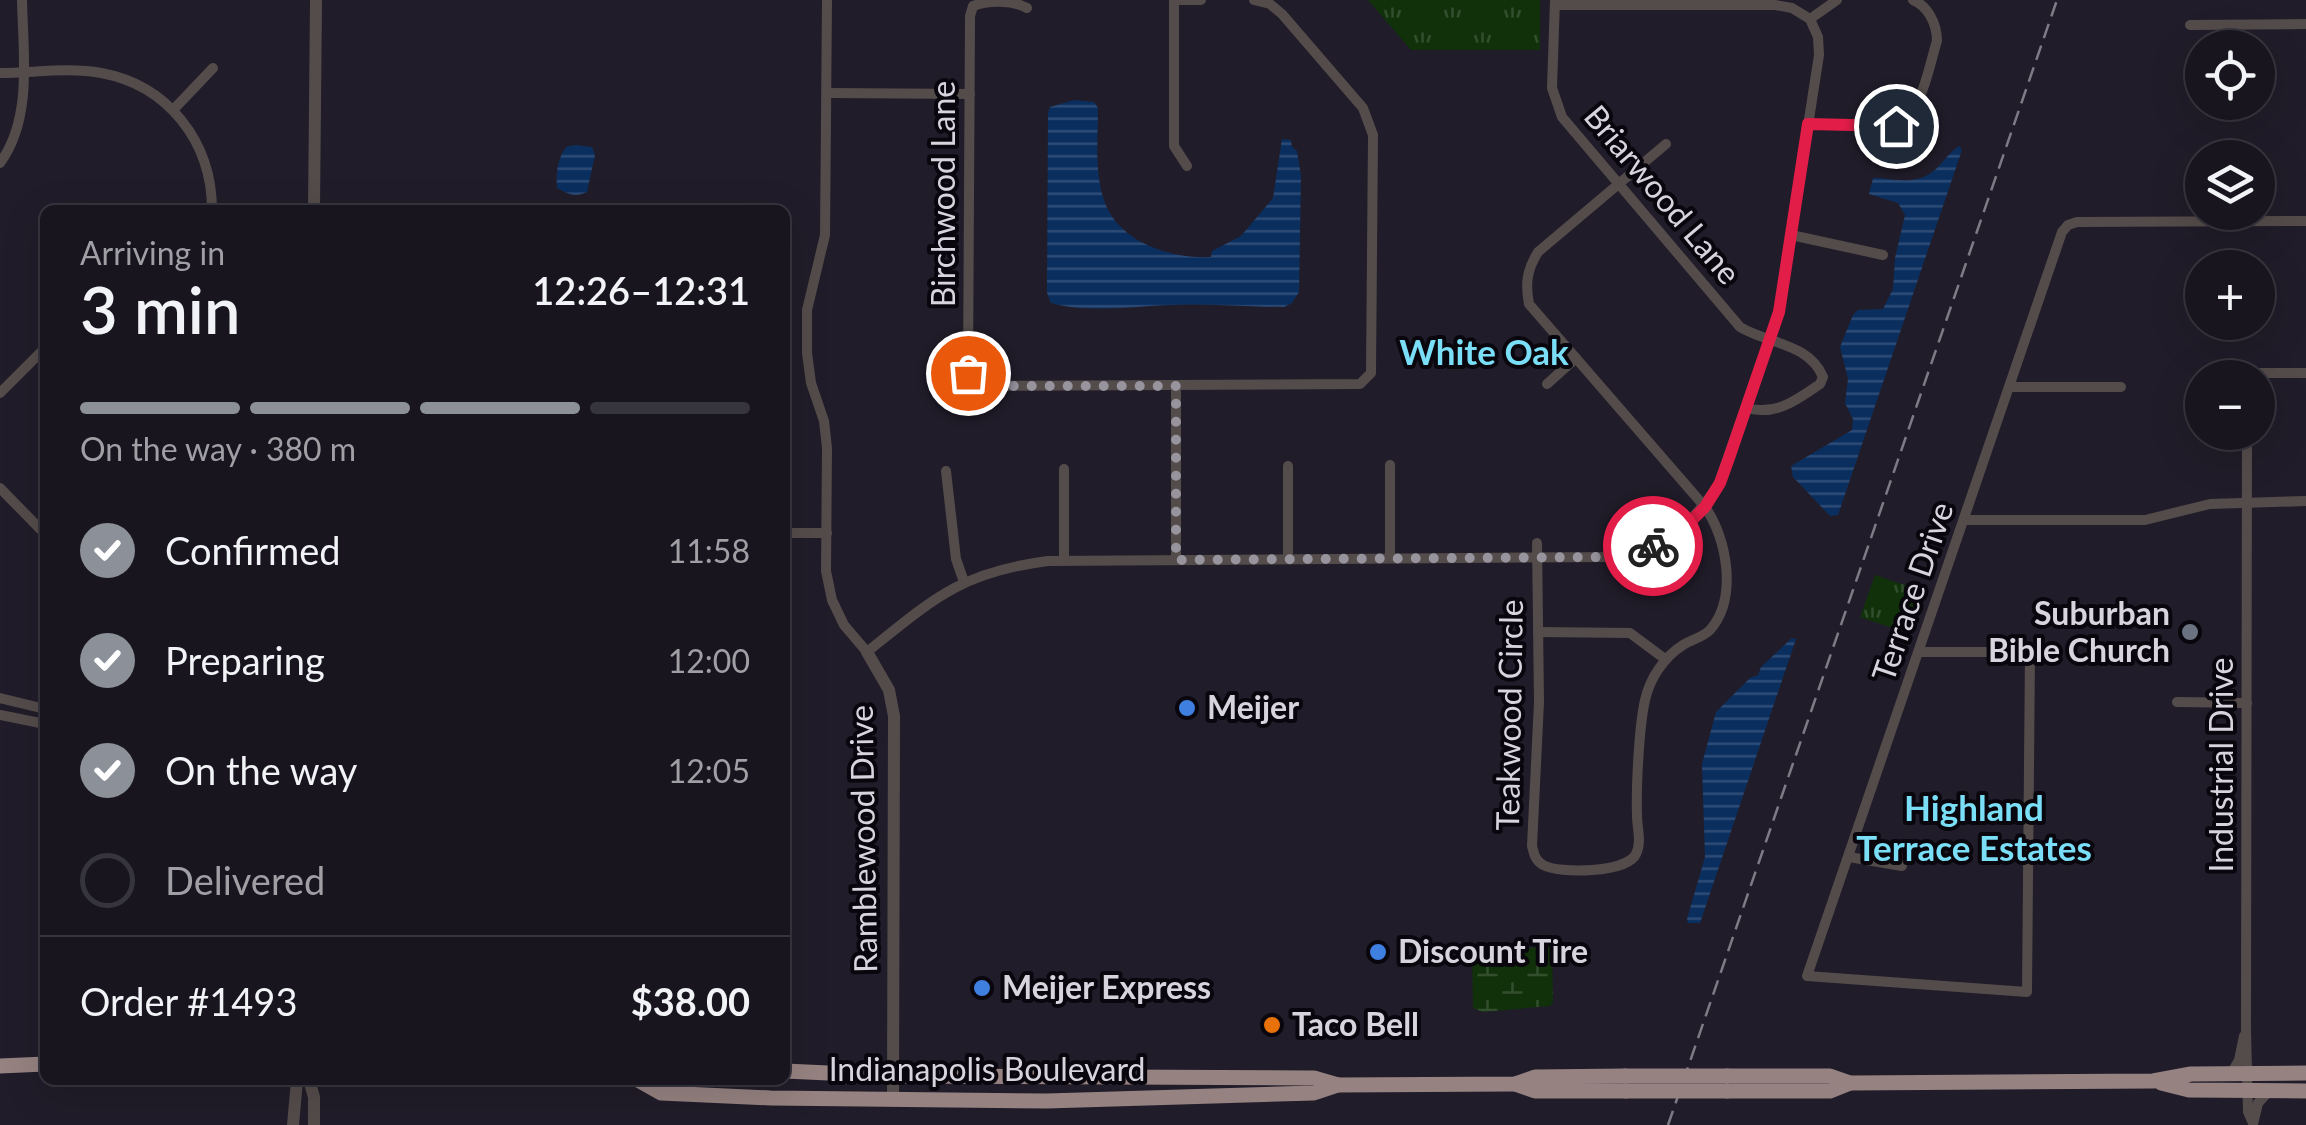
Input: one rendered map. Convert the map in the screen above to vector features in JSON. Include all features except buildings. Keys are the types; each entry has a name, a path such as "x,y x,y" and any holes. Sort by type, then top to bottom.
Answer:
{"highway":[{"path":"0,1066 40,1064"},
{"name":"Indianapolis Boulevard","path":"790,1072 1314,1078 1338,1085"},
{"name":"Indianapolis Boulevard","path":"647,1085 661,1093 1047,1101 1314,1092 1338,1085 1515,1084 1535,1091 1626,1084 1727,1083 1830,1090 1850,1083 2153,1081 2191,1074 2306,1073"},
{"name":"Indianapolis Boulevard","path":"2153,1081 2189,1090 2306,1091"}],"street":[{"path":"0,164 16,130 22,104 22,0"},
{"path":"314,205 316,0"},
{"name":"Ramblewood Drive","path":"828,0 825,235 807,310 807,353 828,448 826,571 832,600 844,625 880,669 890,690 894,716 894,1100"},
{"path":"1187,166 1174,146 1174,0 1200,0"},
{"path":"1176,560 1176,386 1360,384 1372,373 1370,121 1282,14 1270,4 1254,0"},
{"path":"1810,19 1837,0"},
{"path":"1808,124 1896,126 1906,120 1915,108 1937,40 1929,14 1913,0"},
{"name":"Birchwood Lane","path":"1027,8 1016,2 981,2 973,6 970,382 977,386 1176,386"},
{"path":"867,652 935,597 1011,565 1064,560 1609,557 1658,544 1684,528 1705,507 1720,483 1779,312 1819,55 1818,36 1810,19 1792,8 1774,5 1555,3"},
{"name":"Briarwood Lane","path":"1555,3 1554,102 1562,117 1740,327 1794,348 1819,368 1823,378 1820,384 1774,411 1747,408"},
{"path":"2190,25 2306,24"},
{"path":"174,109 213,68"},
{"path":"0,72 96,72 127,79 174,109 193,134 206,164 211,205"},
{"path":"827,93 970,94"},
{"path":"1538,632 1630,633 1664,660 1712,628 1723,603 1723,540 1705,507 1530,304 1526,286 1529,266 1538,252 1666,144"},
{"name":"Terrace Drive","path":"1918,652 2030,652 2027,992 1806,976 2062,232 2077,222 2306,222"},
{"path":"1791,235 1883,255"},
{"path":"0,393 40,353"},
{"path":"1548,384 1576,358"},
{"path":"2275,373 2306,373"},
{"path":"2010,388 2121,388"},
{"name":"Industrial Drive","path":"2247,450 2246,1030 2248,1112 2253,1124"},
{"path":"1390,465 1390,558"},
{"path":"1288,466 1288,558"},
{"path":"1064,469 1064,560"},
{"path":"946,472 956,559 964,582"},
{"path":"0,488 40,529"},
{"path":"1965,520 2144,520 2210,504 2306,500"},
{"path":"790,533 827,533"},
{"name":"Teakwood Circle","path":"1537,543 1539,702 1532,846 1536,859 1547,868 1615,869 1628,864 1636,855 1645,701 1664,660"},
{"path":"0,698 40,708"},
{"path":"2176,702 2247,703"},
{"path":"0,715 40,723"},
{"path":"1849,856 1902,866"},
{"name":"Industrial Drive","path":"2231,1074 2240,1060 2246,1030"},
{"path":"293,1125 297,1085"},
{"path":"311,1085 314,1125"},
{"name":"Industrial Drive","path":"2253,1124 2258,1103 2269,1091"}],"green space":[{"path":"1368,0 1540,0 1540,50 1411,50"},
{"path":"1875,575 1925,592 1910,634 1860,617"},
{"path":"1552,946 1550,1006 1483,1012 1473,1008 1475,952"}],"water":[{"path":"1074,100 1094,102 1098,108 1099,180 1112,217 1122,229 1149,246 1180,255 1211,257 1212,251 1241,236 1273,198 1282,139 1291,140 1301,176 1299,292 1292,303 1284,307 1181,305 1094,309 1051,303 1047,293 1048,113 1050,107"},
{"path":"575,145 592,147 595,155 587,192 575,195 557,188 557,177 563,152"},
{"path":"1959,146 1962,150 1838,515 1830,516 1793,477 1791,466 1852,430 1853,419 1845,403 1848,379 1840,347 1853,315 1858,310 1883,309 1893,289 1905,215 1898,203 1869,194 1873,178 1921,178"},
{"path":"1792,638 1796,639 1700,923 1688,923 1705,857 1702,764 1716,712"}],"railway":[{"path":"1668,1125 2057,0"}],"way so far":[{"path":"968,373 970,382 977,386 1176,386 1176,560 1609,557 1653,546"}],"place":[{"name":"Suburban Bible Church","path":"2190,632"},
{"name":"Meijer","path":"1187,708"},
{"name":"Discount Tire","path":"1378,952"},
{"name":"Meijer Express","path":"982,988"},
{"name":"Taco Bell","path":"1272,1025"}],"district":[{"name":"White Oak","path":"1484,353"},
{"name":"Highland Terrace Estates","path":"1974,829"}],"route":[{"path":"1653,546 1684,528 1705,507 1720,483 1779,312 1808,124 1896,126"}]}
